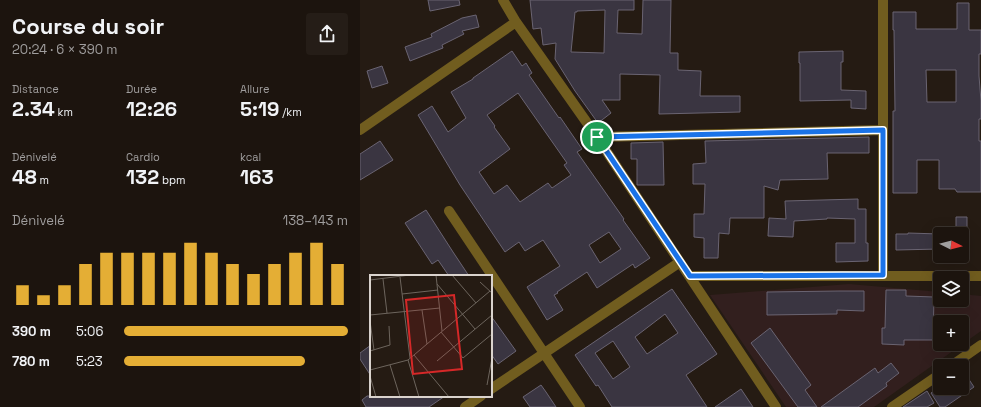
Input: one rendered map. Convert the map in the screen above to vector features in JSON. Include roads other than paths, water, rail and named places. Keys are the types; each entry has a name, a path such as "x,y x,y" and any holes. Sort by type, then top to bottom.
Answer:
{"street":[{"path":"503,0 516,22 597,137 776,407"},
{"path":"883,0 883,275"},
{"path":"360,130 516,22"},
{"path":"597,137 883,130"},
{"path":"449,211 492,275"},
{"path":"492,388 680,262"},
{"path":"492,275 580,407"},
{"path":"690,276 981,276"},
{"path":"961,359 981,345"},
{"path":"892,407 933,379"},
{"path":"465,407 480,397"}]}
